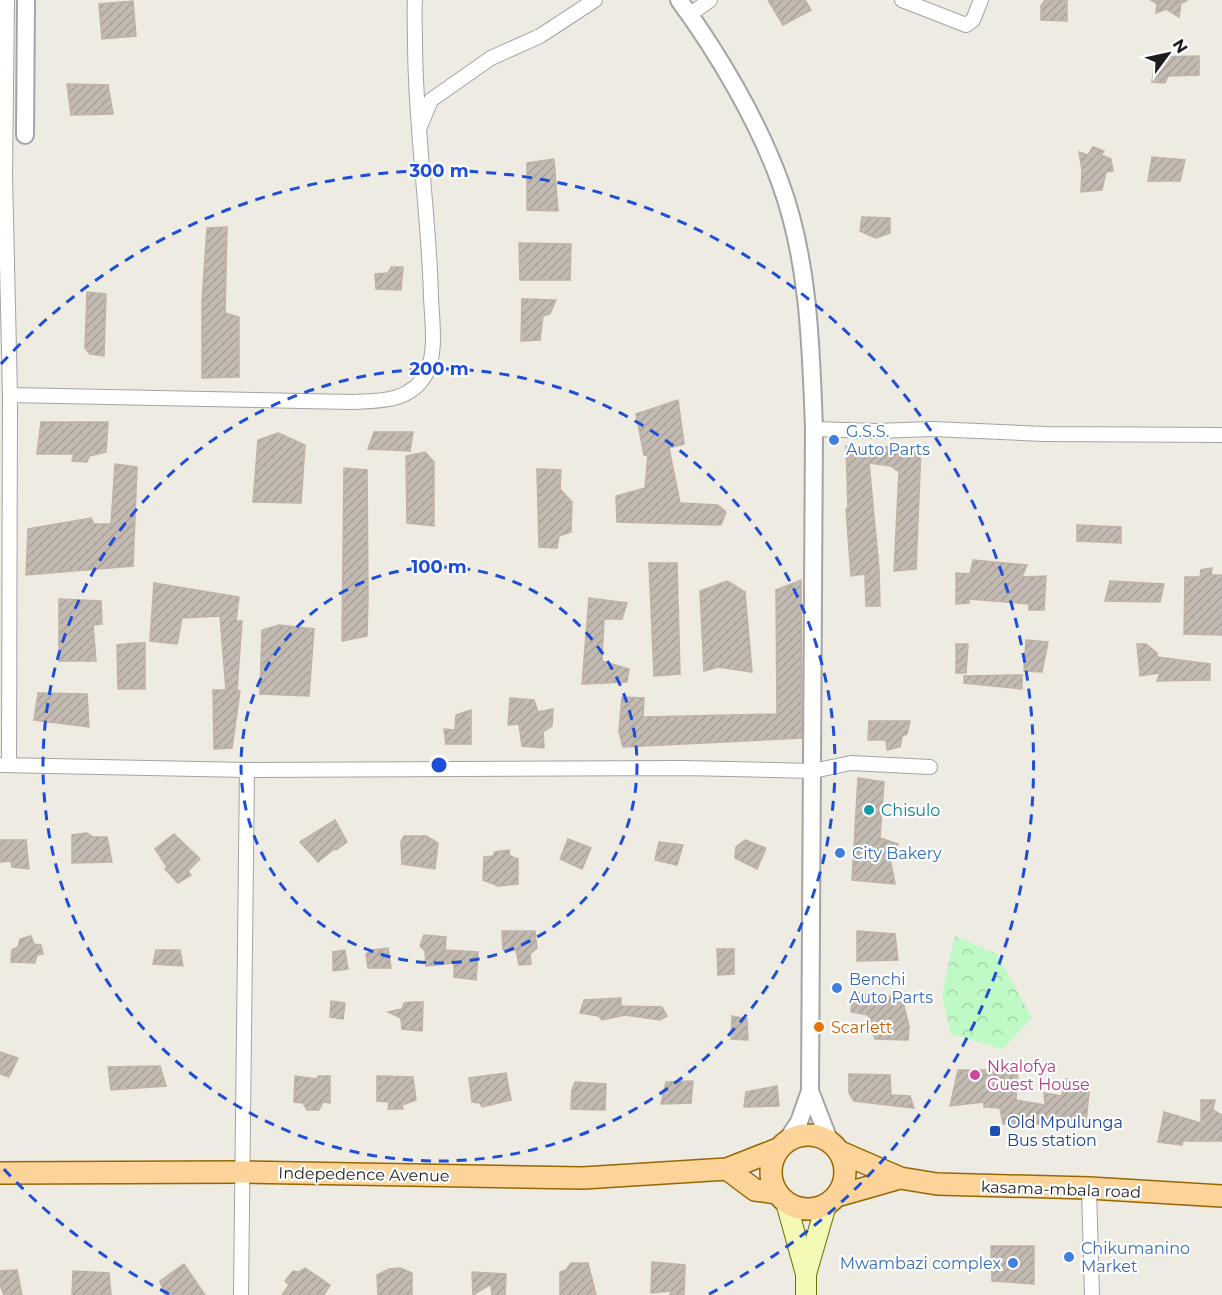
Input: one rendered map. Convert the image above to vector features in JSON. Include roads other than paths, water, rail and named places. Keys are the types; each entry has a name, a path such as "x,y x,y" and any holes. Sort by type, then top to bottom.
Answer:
{"main road":[{"path":"806,1295 806,1274 782,1198 771,1179 771,1163 783,1144 808,1134 900,1178"},
{"name":"Indepedence Avenue","path":"0,1173 242,1172 583,1178 727,1169 783,1144"},
{"path":"806,1274 832,1200 844,1182 845,1167 834,1146"},
{"path":"727,1169 755,1190 782,1198 806,1209 900,1178"},
{"name":"kasama-mbala road","path":"900,1178 937,1184 1089,1188 1222,1196"}],"street":[{"path":"7,0 2,176 10,395 4,765 247,770 683,768 813,771 840,764 930,767"},
{"path":"25,135 26,0"},
{"path":"10,395 353,402 388,400 404,396 417,386 426,373 433,343 429,236 418,131 415,0"},
{"path":"418,131 431,100 491,58 540,36 595,0"},
{"path":"679,0 760,134 781,183 799,252 809,322 814,429 810,1091 799,1122 783,1144"},
{"path":"689,15 710,0"},
{"path":"902,0 966,25 973,21 981,0"},
{"path":"814,429 1222,435"},
{"path":"241,1295 247,770"},
{"path":"810,1091 834,1146"},
{"path":"1089,1188 1092,1295"}],"place":[{"name":"G.S.S. Auto Parts","path":"834,440"},
{"name":"Chisulo","path":"869,810"},
{"name":"City Bakery","path":"840,853"},
{"name":"Benchi Auto Parts","path":"837,988"},
{"name":"Scarlett","path":"819,1027"},
{"name":"Nkalofya Guest House","path":"975,1075"},
{"name":"Old Mpulunga Bus station","path":"995,1131"},
{"name":"Chikumanino Market","path":"1069,1257"},
{"name":"Mwambazi complex","path":"1013,1263"}]}
